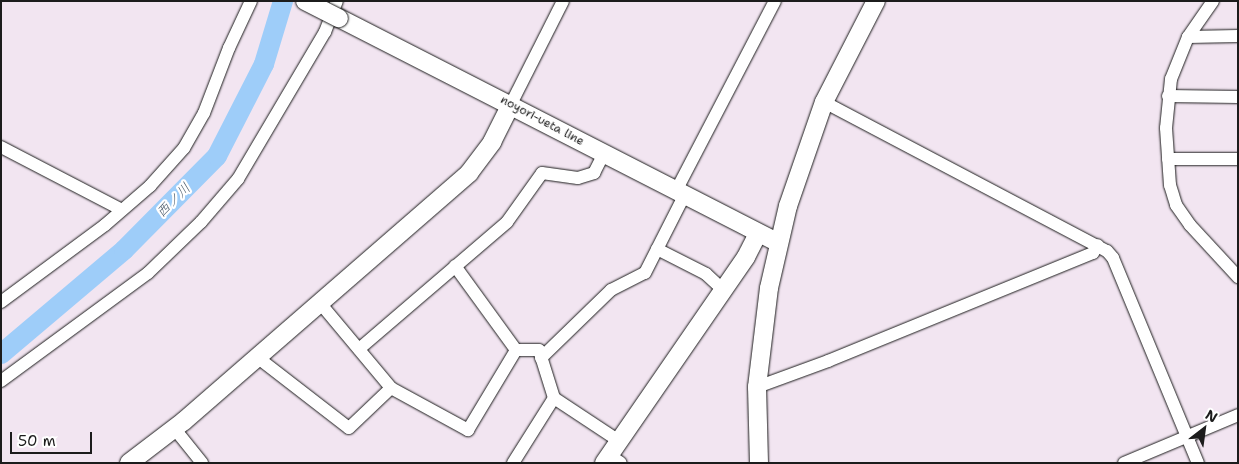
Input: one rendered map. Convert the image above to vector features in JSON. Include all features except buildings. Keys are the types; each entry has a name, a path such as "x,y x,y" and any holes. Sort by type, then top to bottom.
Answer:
{"main road":[{"name":"noyori-ueta line","path":"305,1 338,10 757,235 778,243"},
{"path":"759,463 758,386 769,288 778,243 799,168 824,102 876,1"},
{"path":"129,463 174,428 469,173 492,142 511,104"},
{"path":"613,455 723,290 757,235"}],"street":[{"path":"1,302 122,210 150,186 184,148 204,113 229,48 252,1"},
{"path":"511,104 562,1"},
{"path":"541,358 611,290 645,272 657,249 680,193 775,1"},
{"path":"1213,1 1188,36 1171,79 1168,96 1168,159 1176,205 1190,225 1238,277"},
{"path":"1,381 148,273 201,222 238,179 338,10"},
{"path":"1188,36 1238,36"},
{"path":"1168,96 1238,97"},
{"path":"824,102 1098,246 1113,258 1198,463"},
{"path":"1,147 122,210"},
{"path":"359,349 507,222 542,173 578,178 594,173 604,153"},
{"path":"1168,159 1238,160"},
{"path":"758,386 828,361 1094,253 1098,246"},
{"path":"657,249 706,274 723,290"},
{"path":"455,266 516,350"},
{"path":"320,302 391,388 468,430 516,350"},
{"path":"516,350 539,350 554,398 613,455"},
{"path":"257,357 349,428 391,388"},
{"path":"513,463 554,398"},
{"path":"1124,463 1238,415"},
{"path":"174,428 202,463"}],"waterway":[{"name":"西ノ川","path":"1,354 124,250 217,156 264,64 283,1"}]}
